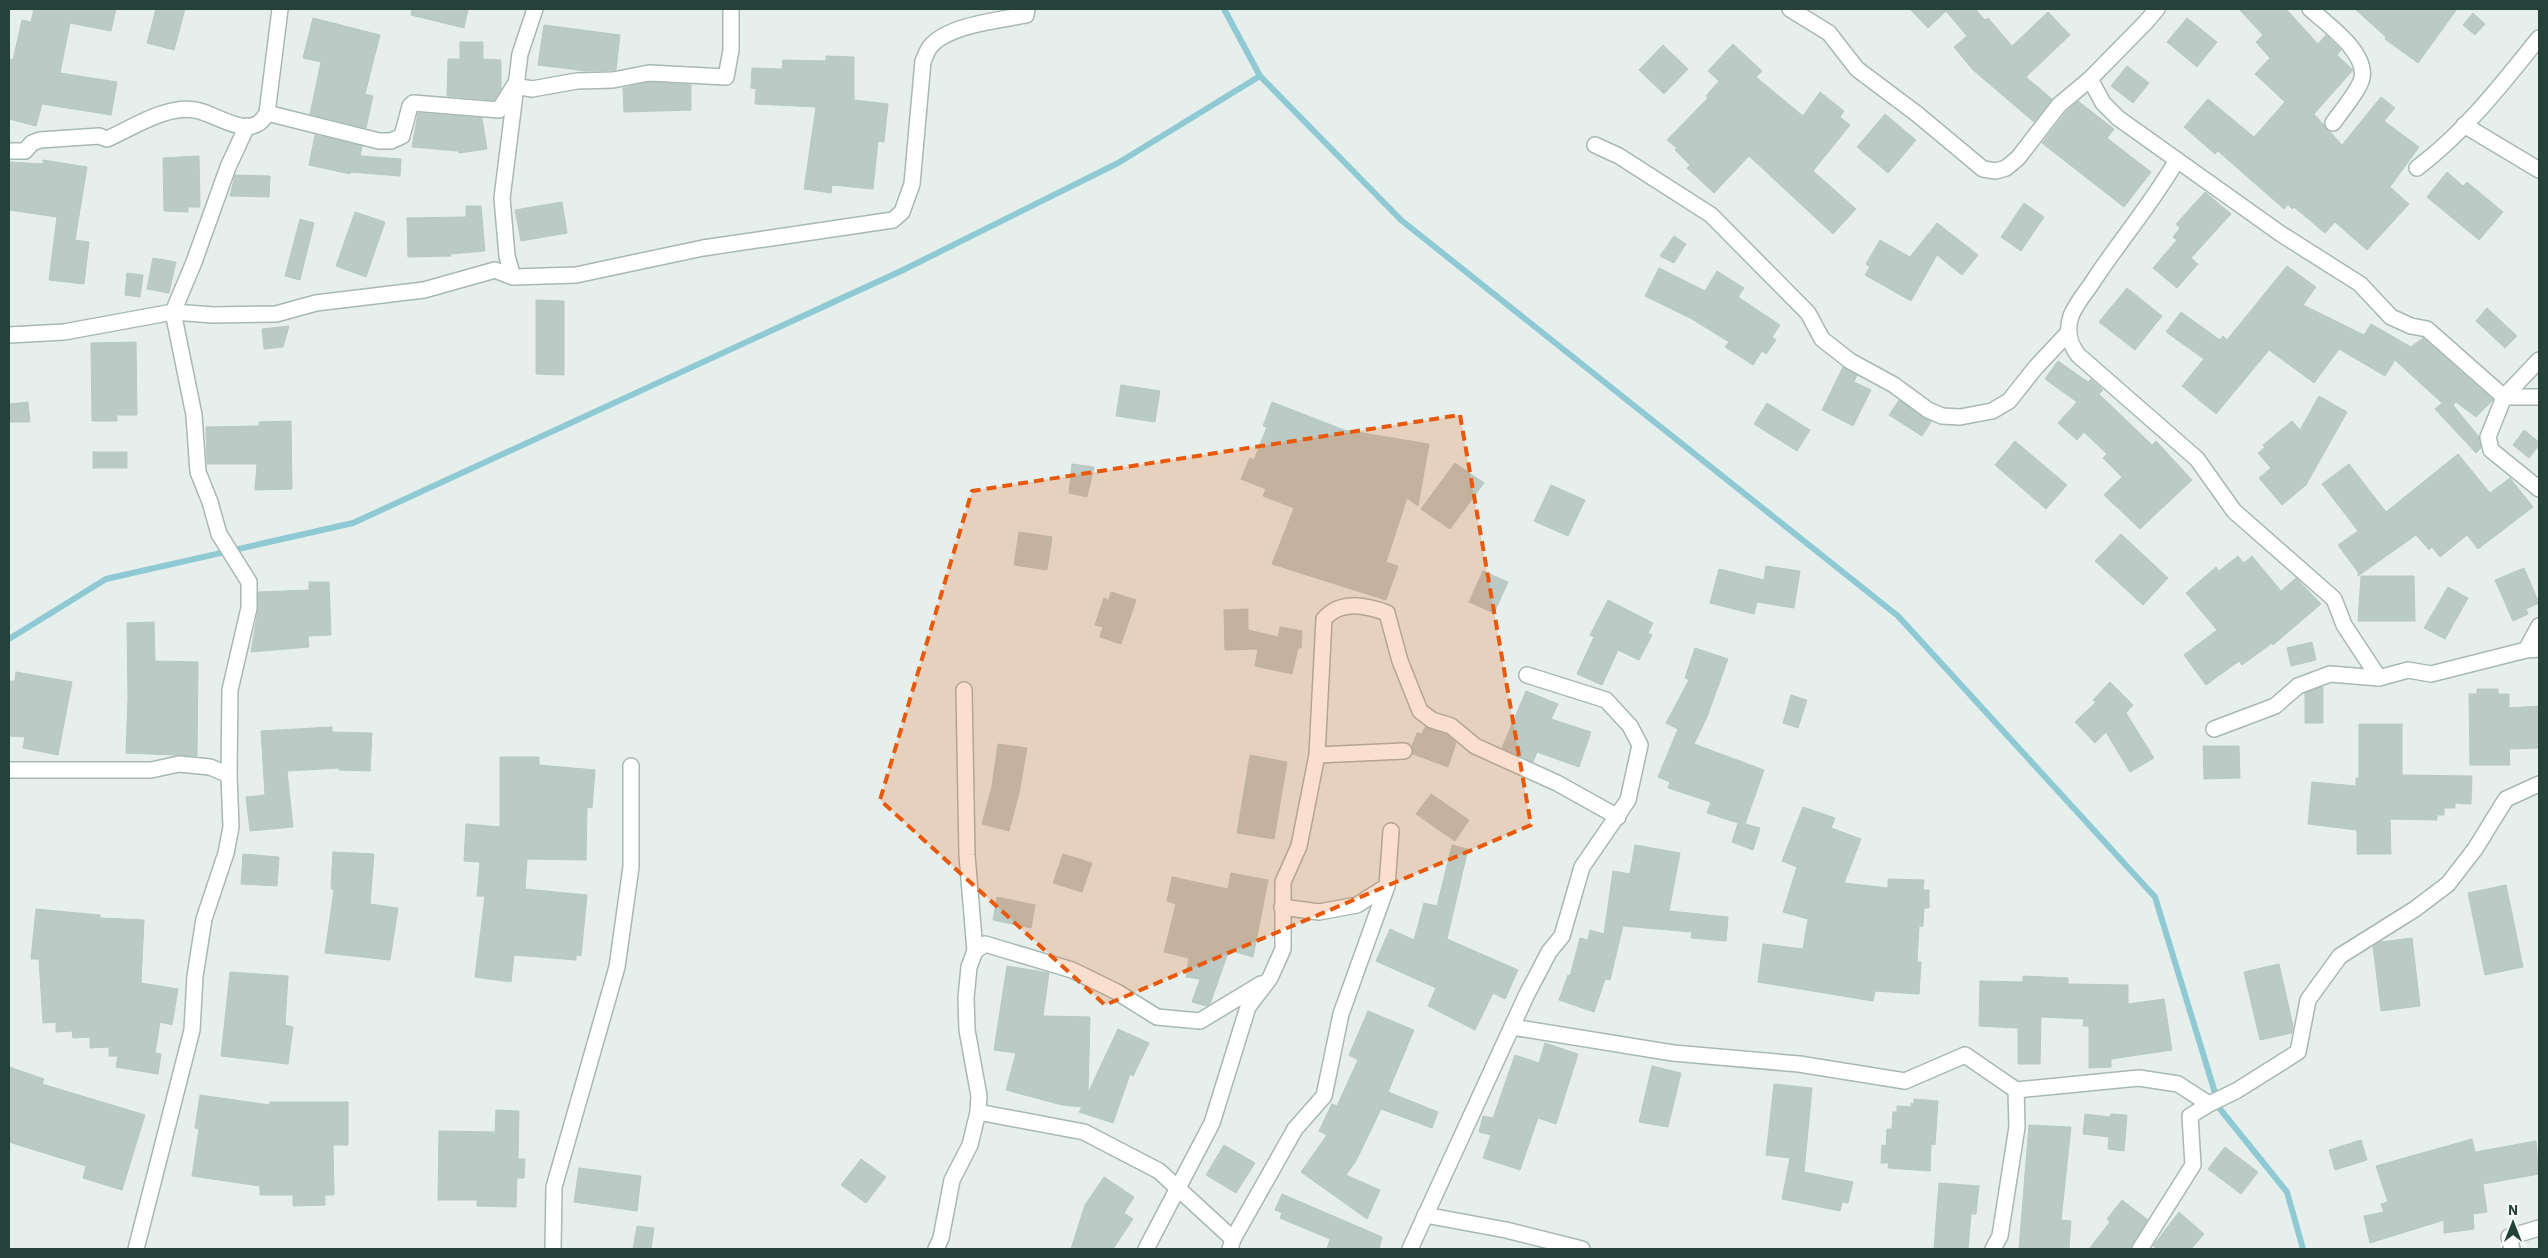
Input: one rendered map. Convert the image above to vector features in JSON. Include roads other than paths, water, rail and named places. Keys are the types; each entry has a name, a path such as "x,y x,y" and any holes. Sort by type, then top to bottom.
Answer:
{"street":[{"path":"9,150 25,151 32,143 40,140 98,136 107,138 166,113 180,110 195,110 237,127 253,126 263,120 267,113 280,9"},
{"path":"267,113 379,141 391,141 402,136 410,106 413,103 499,110 514,86 520,54 535,9"},
{"path":"514,86 532,89 577,81 613,80 648,72 720,74 726,77 731,50 732,9"},
{"path":"9,335 64,332 173,312 213,315 276,314 316,303 424,290 495,270 513,277 576,275 703,248 893,220 902,212 912,184 922,61 930,46 948,34 985,22 1026,15 1027,9"},
{"path":"1790,9 1829,33 1857,70 1917,114 1983,169 1996,171 2006,168 2018,158 2059,105 2090,79 2145,24 2156,9"},
{"path":"2310,9 2351,46 2362,70 2362,79 2333,123"},
{"path":"2417,168 2488,102 2539,38"},
{"path":"2090,79 2103,103 2118,118 2281,234 2360,284 2391,316 2411,326 2427,329 2504,397 2539,397"},
{"path":"513,277 507,256 502,198 516,95 514,86"},
{"path":"2464,125 2539,170"},
{"path":"136,1249 192,1030 196,976 204,919 226,853 231,826 229,775 230,690 248,608 248,582 220,534 198,472 194,415 173,312 194,262 228,167 246,126"},
{"path":"1595,145 1619,156 1711,215 1808,314 1822,339 1850,361 1894,384 1928,410 1942,416 1960,417 1992,411 2009,402 2036,367 2068,333"},
{"path":"2177,160 2158,194 2107,261 2072,314 2068,333 2070,344 2078,355 2197,459 2234,511 2334,599 2344,625 2379,678"},
{"path":"2539,360 2504,397 2488,437 2488,443 2502,461 2539,489"},
{"path":"1146,1249 1212,1123 1248,1007 1270,978 1283,949 1283,882 1299,846 1317,755 1324,619 1331,611 1348,606 1367,606 1387,613 1400,661 1420,711 1432,720 1450,726 1475,746 1557,783 1618,817"},
{"path":"2214,729 2274,706 2298,686 2330,674 2379,678 2408,670 2431,674 2533,649 2539,626"},
{"path":"1410,1249 1512,1027 1549,952 1562,936 1582,867 1628,800 1640,745 1630,726 1606,700 1526,675"},
{"path":"936,1249 941,1238 952,1180 970,1145 978,1112 979,1096 967,1030 966,998 969,967 975,951 968,855 964,690"},
{"path":"1317,755 1404,751"},
{"path":"9,770 151,770 179,764 210,767 229,775"},
{"path":"553,1249 554,1187 617,967 631,867 631,766"},
{"path":"2140,1249 2193,1165 2190,1116 2236,1091 2298,1052 2308,1000 2340,956 2415,909 2448,884 2475,849 2506,799 2539,784"},
{"path":"978,1112 1084,1132 1159,1171 1178,1186 1232,1244 1295,1129 1324,1096 1341,1014 1387,886 1391,831"},
{"path":"1282,907 1319,912 1357,905 1387,886"},
{"path":"975,951 985,944 1072,970 1117,992 1157,1017 1200,1021 1270,978"},
{"path":"1512,1027 1673,1053 1798,1064 1905,1081 1965,1055 2016,1090 2139,1078 2178,1084 2209,1104"},
{"path":"1993,1249 2000,1236 2017,1127 2016,1090"},
{"path":"1425,1215 1506,1230 1582,1249"},
{"path":"2512,1249 2509,1237 2539,1228"}],"waterway":[{"path":"1224,9 1260,76 1401,220 1898,616 2155,897 2220,1109 2287,1192 2303,1249"},
{"path":"9,639 106,579 353,523 901,271 1118,163 1260,76"}]}
